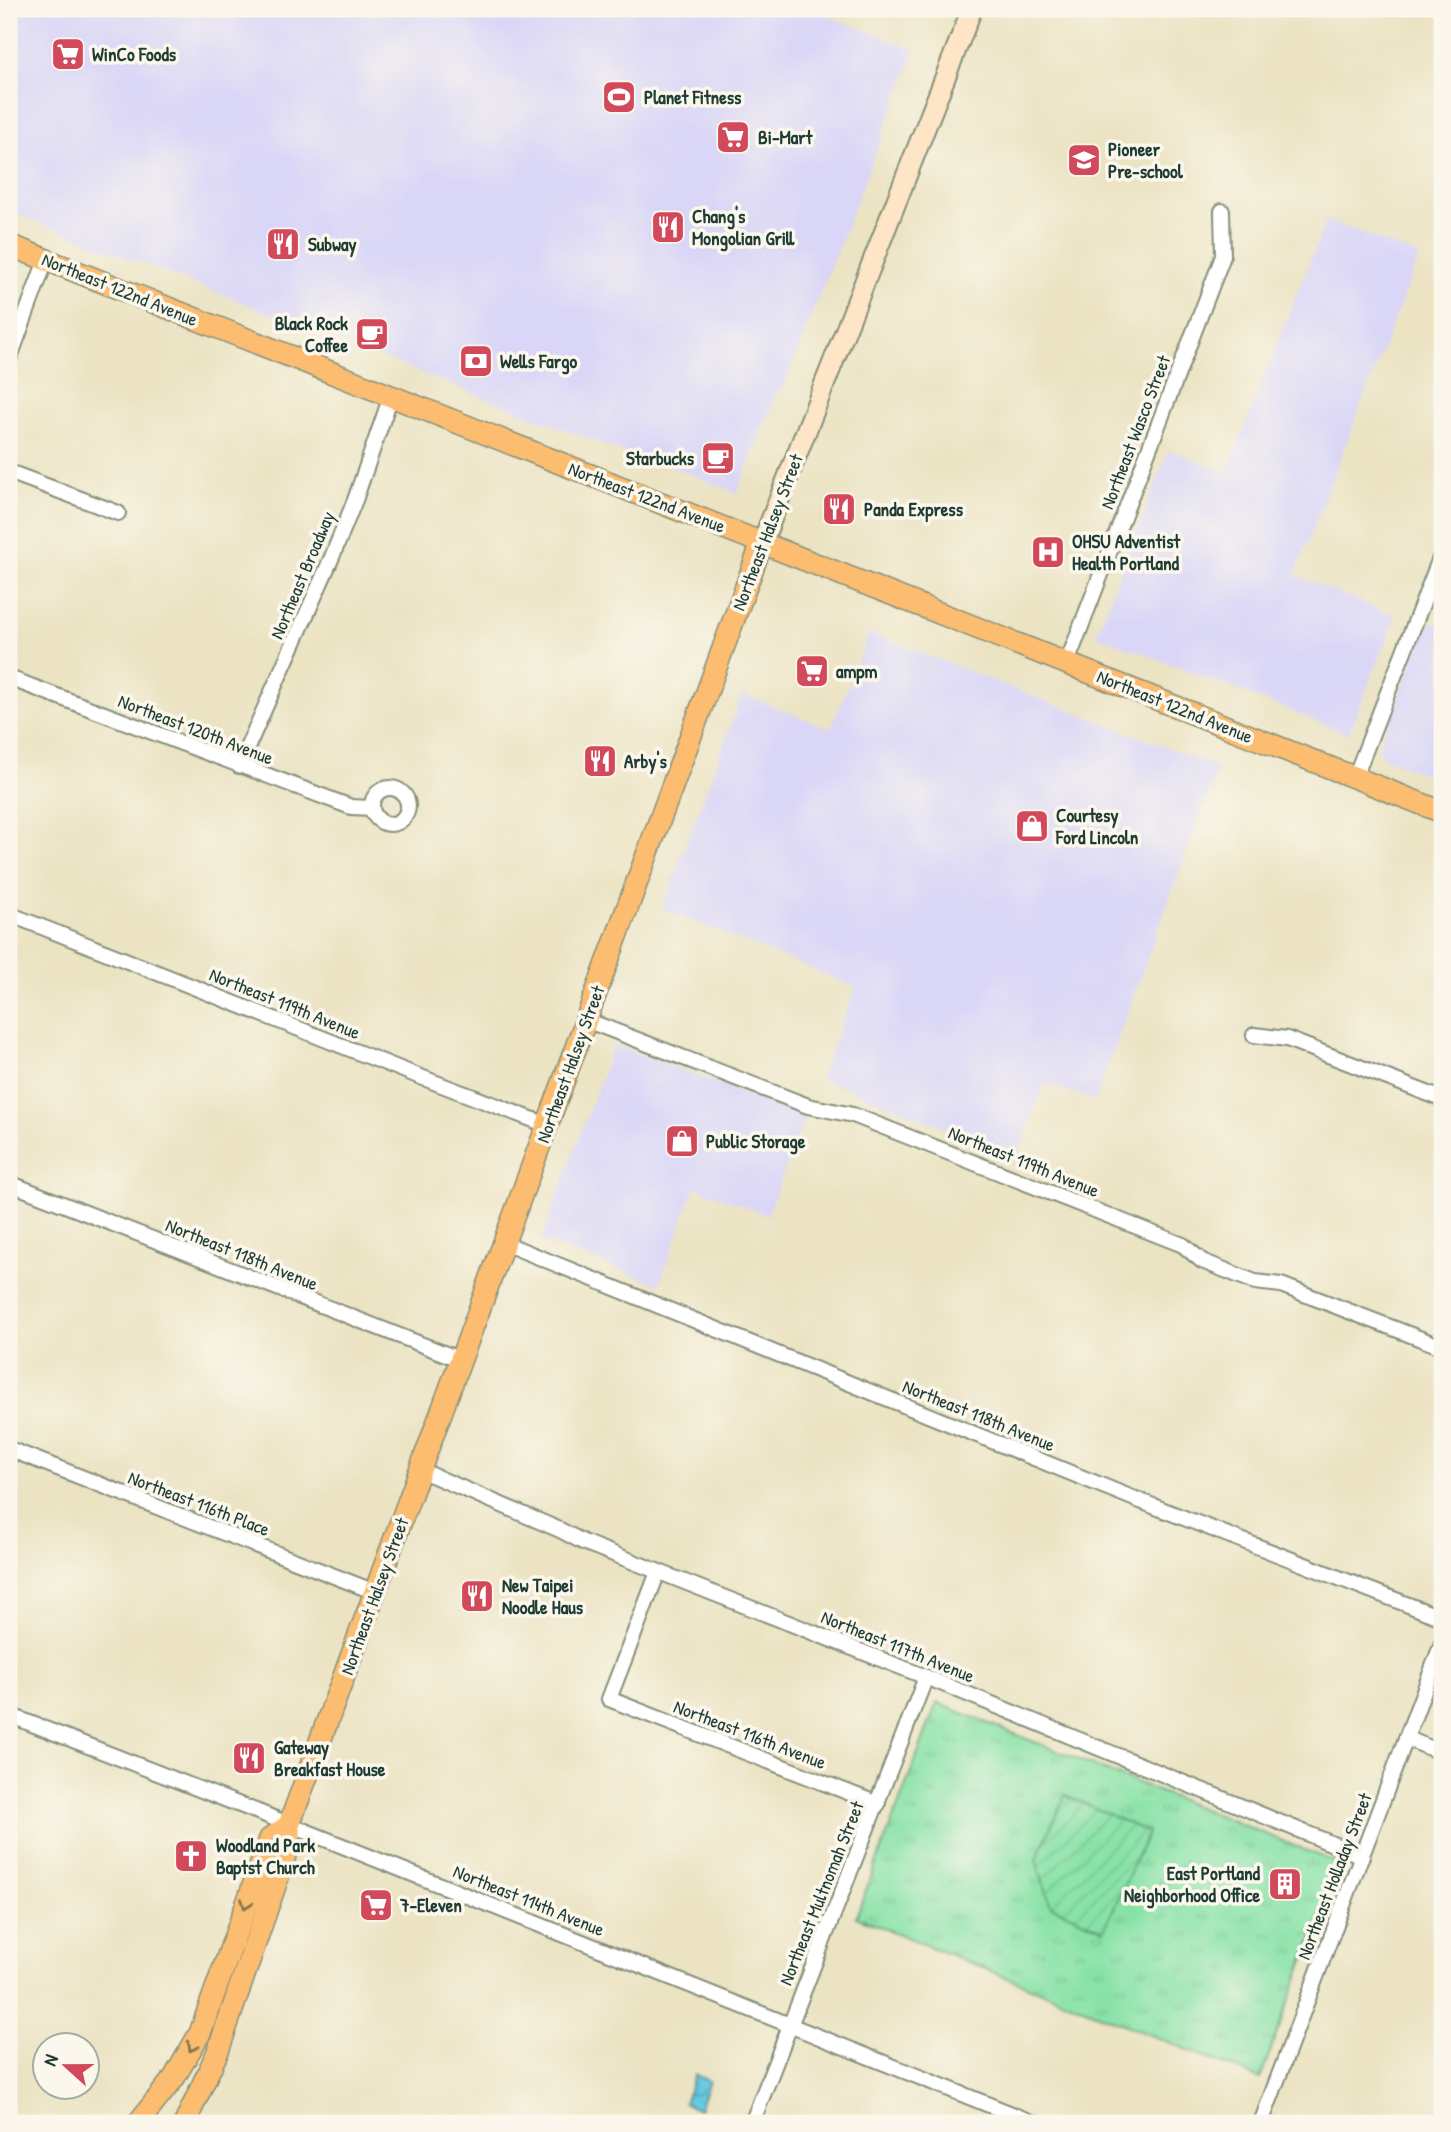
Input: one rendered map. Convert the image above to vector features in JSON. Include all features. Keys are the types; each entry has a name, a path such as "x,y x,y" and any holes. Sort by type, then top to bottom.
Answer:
{"main road":[{"name":"Northeast Halsey Street","path":"185,2123 218,2051 289,1845 289,1825 762,543 972,9"},
{"name":"Northeast 122nd Avenue","path":"9,245 1442,812"},
{"path":"138,2123 174,2078 200,2033 270,1839 289,1825"}],"street":[{"name":"Northeast Wasco Street","path":"1067,663 1223,256 1222,211"},
{"path":"9,360 47,260"},
{"name":"Northeast Broadway","path":"240,766 332,557 391,396"},
{"path":"9,472 118,513"},
{"path":"1355,777 1442,554"},
{"name":"Northeast 120th Avenue","path":"9,677 351,807 372,808"},
{"name":"Northeast 119th Avenue","path":"9,914 547,1125"},
{"name":"Northeast 119th Avenue","path":"586,1020 808,1106 853,1115 1183,1245 1202,1261 1255,1282 1282,1285 1442,1347"},
{"path":"1254,1035 1287,1039 1442,1099"},
{"name":"Northeast 118th Avenue","path":"9,1183 461,1360"},
{"name":"Northeast 118th Avenue","path":"504,1243 1130,1497 1442,1618"},
{"name":"Northeast 116th Place","path":"9,1450 375,1592"},
{"name":"Northeast 117th Avenue","path":"420,1470 583,1542 926,1677 1362,1856"},
{"name":"Northeast 116th Avenue","path":"658,1572 609,1699 877,1804"},
{"name":"Northeast Holladay Street","path":"1261,2123 1442,1643"},
{"name":"Northeast Multnomah Street","path":"752,2123 926,1677"},
{"name":"Northeast 114th Avenue","path":"9,1715 1034,2123"},
{"path":"1406,1738 1442,1753"}],"shaded area":[{"path":"9,9 811,9 916,50 782,390 778,389 737,493 645,456 643,460 9,211"},
{"path":"1326,220 1419,256 1295,575 1396,616 1349,734 1096,635 1169,450 1227,472"},
{"path":"1429,621 1442,627 1442,781 1383,757 1379,752 1379,746"},
{"path":"869,633 1218,767 1095,1101 1045,1083 1017,1156 820,1078 856,987 662,909 742,694 831,729"},
{"name":"Public Storage","path":"613,1045 806,1116 767,1215 695,1187 659,1285 541,1241"}],"green space":[{"path":"937,1703 1340,1864 1260,2079 856,1917"},
{"path":"1065,1795 1148,1832 1104,1930 1051,1906 1036,1860"}],"water":[{"path":"695,2075 709,2081 699,2109 684,2103"}],"place":[{"name":"WinCo Foods","path":"68,54"},
{"name":"Planet Fitness","path":"619,97"},
{"name":"Bi-Mart","path":"733,137"},
{"name":"Pioneer Pre-school","path":"1084,160"},
{"name":"Chang's Mongolian Grill","path":"668,227"},
{"name":"Subway","path":"283,244"},
{"name":"Black Rock Coffee","path":"372,334"},
{"name":"Wells Fargo","path":"476,361"},
{"name":"Starbucks","path":"718,458"},
{"name":"Panda Express","path":"839,509"},
{"name":"OHSU Adventist Health Portland","path":"1048,552"},
{"name":"ampm","path":"812,671"},
{"name":"Arby's","path":"600,761"},
{"name":"Courtesy Ford Lincoln","path":"1032,826"},
{"name":"Public Storage","path":"682,1141"},
{"name":"New Taipei Noodle Haus","path":"477,1596"},
{"name":"Gateway Breakfast House","path":"249,1758"},
{"name":"Woodland Park Baptst Church","path":"191,1856"},
{"name":"East Portland Neighborhood Office","path":"1285,1884"},
{"name":"7-Eleven","path":"376,1905"}]}
